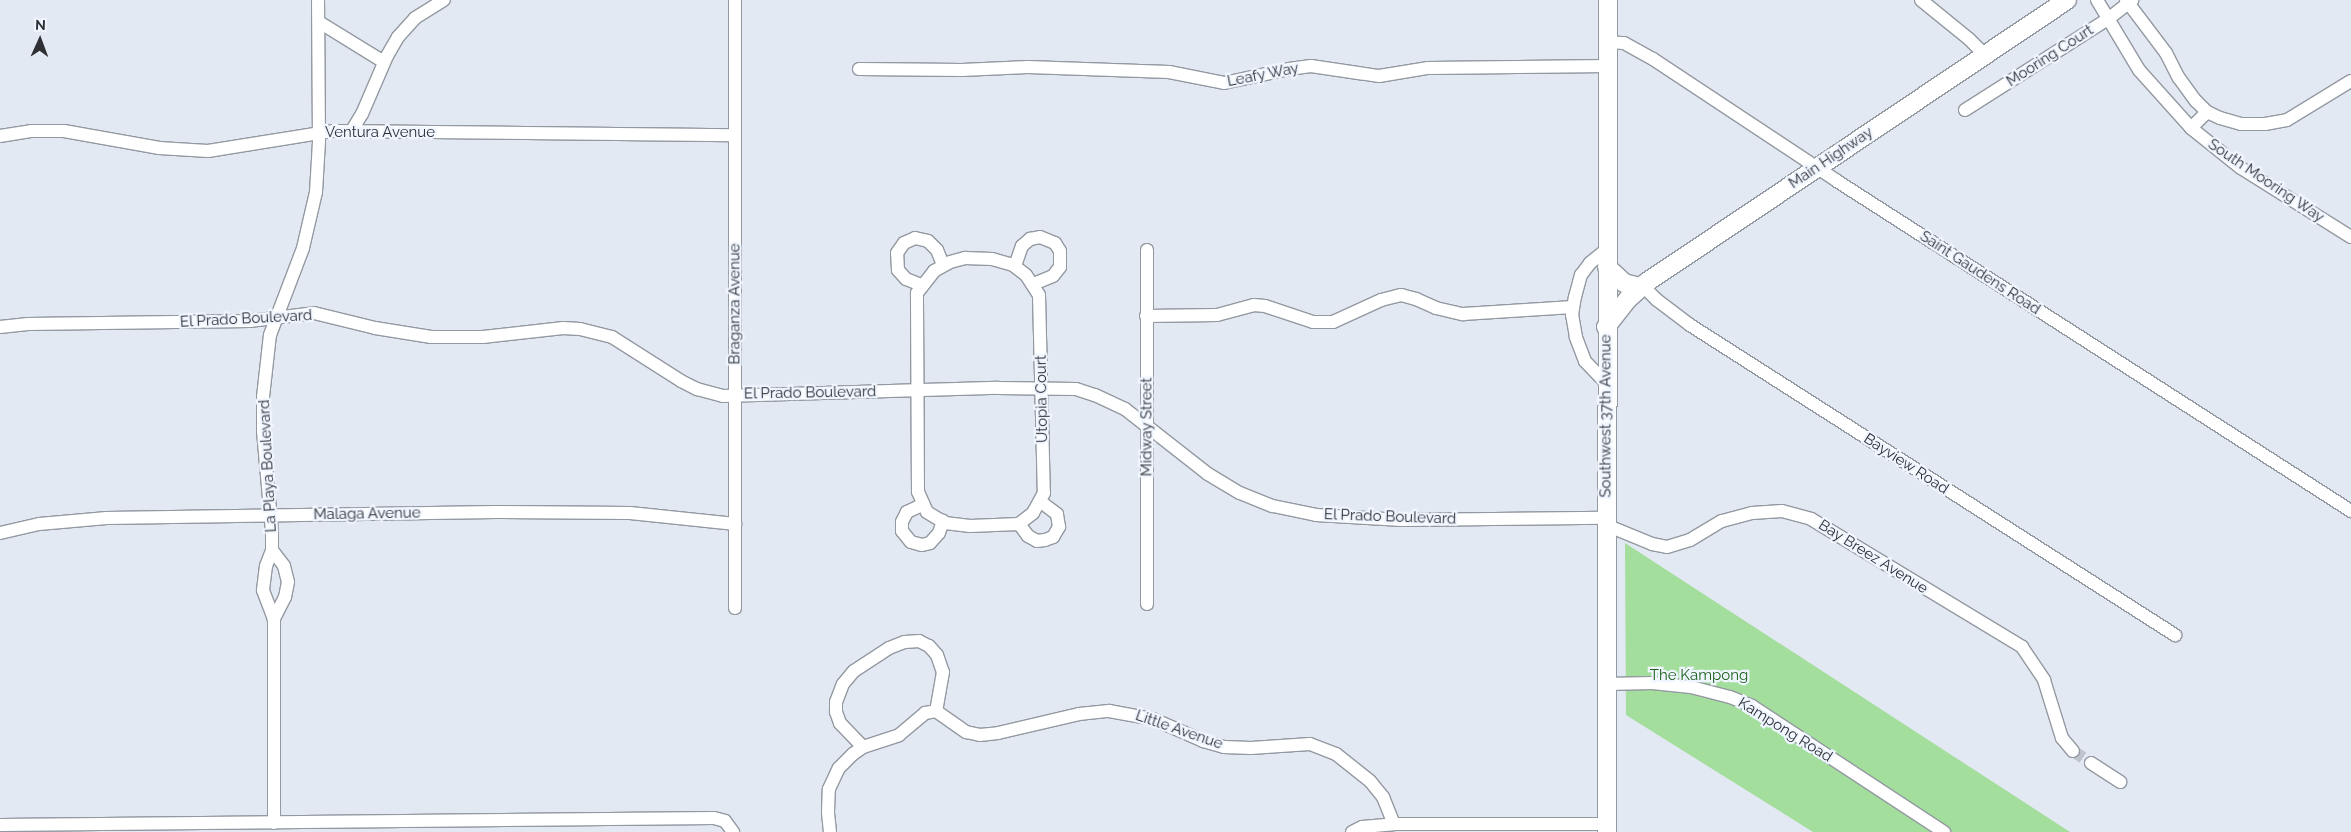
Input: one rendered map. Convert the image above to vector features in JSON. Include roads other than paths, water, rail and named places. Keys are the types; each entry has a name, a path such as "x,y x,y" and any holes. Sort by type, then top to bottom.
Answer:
{"main road":[{"name":"Southwest 37th Avenue","path":"1607,828 1606,327 1608,0"},
{"name":"Main Highway","path":"1606,327 1623,304 1642,286 2066,0"},
{"path":"1607,267 1624,283 1642,286"}],"street":[{"name":"La Playa Boulevard","path":"274,823 274,619 263,590 266,566 272,550 263,406 267,354 276,318 303,248 313,210 318,169 319,132 318,0"},
{"path":"351,132 362,114 384,62 406,27 425,11 444,0"},
{"name":"Braganza Avenue","path":"735,0 733,135 735,608"},
{"path":"1920,0 1964,34 1985,55"},
{"name":"South Mooring Way","path":"2097,0 2146,80 2191,128 2241,168 2351,237"},
{"path":"2129,1 2166,53 2179,78 2196,101 2207,112 2220,118 2242,124 2278,122 2298,115 2351,81"},
{"name":"Mooring Court","path":"1965,110 2108,19 2129,1"},
{"path":"319,22 384,62"},
{"name":"Saint Gaudens Road","path":"1608,42 1624,43 1653,58 1817,167 2351,511"},
{"name":"Leafy Way","path":"859,69 962,70 1028,67 1164,71 1224,83 1289,68 1310,66 1378,76 1428,68 1608,66"},
{"path":"2191,128 2207,112"},
{"name":"Ventura Avenue","path":"0,136 31,131 64,131 159,148 208,151 242,147 319,132 733,135"},
{"path":"1015,266 1022,246 1030,239 1040,237 1055,243 1062,258 1060,267 1054,276 1033,284"},
{"path":"943,265 937,250 928,241 915,238 904,243 897,253 898,270 906,279 921,286 916,298 918,485 922,505 927,512 943,521 965,526 1019,524 1026,520 1041,502 1057,514 1059,527 1053,536 1045,540 1033,539 1019,524"},
{"path":"1606,383 1589,367 1582,355 1574,329 1573,307 1581,275 1590,263 1607,249"},
{"name":"Midway Street","path":"1147,250 1147,604"},
{"name":"Utopia Court","path":"921,286 934,271 943,265 957,260 973,258 992,259 1015,266 1033,284 1040,301 1045,488 1041,502"},
{"name":"Bayview Road","path":"1642,286 1663,305 1690,325 2175,636"},
{"path":"1146,316 1217,315 1254,305 1265,306 1313,322 1333,322 1381,300 1401,295 1409,296 1436,308 1463,314 1573,307"},
{"name":"El Prado Boulevard","path":"0,327 250,321 314,313 383,330 444,338 483,337 563,328 580,329 612,337 668,374 697,389 723,396 735,394 918,392 1041,387 1076,389 1095,395 1125,409 1201,469 1240,493 1273,506 1316,515 1402,520 1606,521"},
{"path":"922,505 908,512 902,522 904,535 911,542 922,545 930,543 939,533 943,521"},
{"name":"Bay Breez Avenue","path":"1606,521 1652,544 1667,547 1690,540 1722,521 1752,513 1782,511 1811,519 2022,647 2044,680 2062,738 2073,751"},
{"name":"Malaga Avenue","path":"0,533 39,524 90,519 495,512 618,513 735,524"},
{"name":"La Playa Boulevard","path":"272,550 284,566 288,582 286,597 274,619"},
{"path":"830,832 828,804 831,782 846,760 863,747 899,735 925,713 936,711 943,672 937,655 929,646 919,642 905,642 889,648 862,665 847,679 836,702 836,712 840,723 863,747"},
{"name":"Kampong Road","path":"1606,684 1652,683 1691,687 1730,696 1752,706 1944,832"},
{"name":"Little Avenue","path":"936,711 966,732 980,735 998,733 1079,714 1109,711 1153,718 1203,741 1224,747 1251,748 1310,744 1336,754 1370,781 1383,797 1394,824"},
{"path":"2091,764 2120,782"},
{"path":"0,825 714,818 732,828"},
{"path":"1352,832 1362,827 1394,824 1607,828"}],"tunnel":[{"path":"2073,751 2091,763"}],"park label":[{"name":"The Kampong","path":"1699,676"}]}
